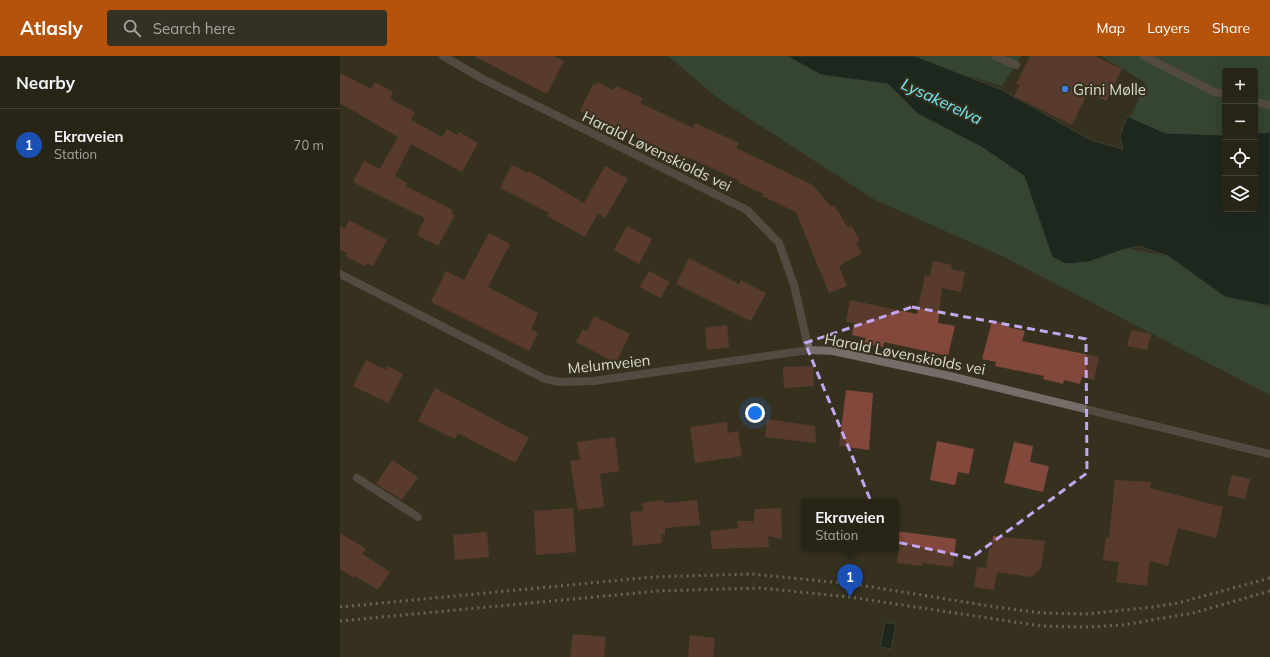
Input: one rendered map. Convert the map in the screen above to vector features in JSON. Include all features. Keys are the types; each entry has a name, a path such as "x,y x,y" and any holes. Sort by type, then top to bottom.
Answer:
{"street":[{"name":"Harald Løvenskiolds vei","path":"443,56 483,79 747,210 779,243 794,285 809,350 833,351 950,376 1270,454"},
{"path":"995,56 1016,66"},
{"path":"1144,56 1214,92 1222,93"},
{"path":"1258,103 1270,105"},
{"name":"Melumveien","path":"340,274 534,373 560,382 594,381 809,350"},
{"path":"357,478 418,517"}],"highlighted area":[{"path":"912,307 1086,339 1087,473 971,558 887,540 805,343"}],"green space":[{"path":"668,56 1021,56 1002,86 969,76 1027,141 1066,264 1129,249 1168,256 1225,297 1270,307 1270,395 1002,256 875,200 719,99"},
{"path":"1101,56 1270,56 1270,132 1258,133 1258,68 1222,68 1222,135 1200,136 1165,133 1130,118 1146,83"}],"water":[{"name":"Lysakerelva","path":"787,56 915,56 1000,89 1091,140 1123,149 1120,136 1127,116 1165,133 1222,135 1222,212 1258,212 1258,133 1270,132 1270,306 1225,297 1168,256 1139,246 1119,251 1089,262 1066,264 1052,257 1024,176 983,148 918,114 888,84 821,75"},
{"path":"885,622 896,624 891,649 880,647"}],"building":[{"path":"474,56 554,56 564,61 547,94"},
{"name":"Grini Mølle","path":"1030,56 1095,56 1122,69 1106,101 1088,92 1072,125 1014,96 1020,85 1016,84"},
{"path":"340,73 371,89 375,82 393,92 390,99 415,112 411,120 442,137 447,129 457,135 459,132 478,143 462,172 411,144 395,176 407,183 405,186 453,210 451,213 455,215 438,246 417,235 425,218 353,182 364,161 379,169 381,167 398,137 340,103"},
{"path":"597,82 613,90 616,86 643,98 640,103 693,128 695,123 739,143 736,148 813,185 831,207 834,205 848,228 851,225 860,241 856,243 862,253 839,266 847,286 829,293 796,212 762,196 764,194 739,183 740,181 690,158 689,159 680,155 679,157 580,111 593,84 595,85"},
{"path":"512,165 528,173 529,171 584,203 605,166 628,179 605,218 598,213 585,237 547,216 549,213 500,188"},
{"path":"349,220 387,240 373,266 367,263 365,266 345,256 347,253 340,250 340,226 345,229"},
{"path":"627,226 652,239 639,264 614,250"},
{"path":"489,233 510,244 488,287 538,313 531,329 538,333 529,351 431,302 446,271 464,280"},
{"path":"689,258 739,284 741,280 766,293 751,321 676,284"},
{"path":"933,261 952,265 951,269 965,272 961,292 942,288 938,323 955,326 948,356 884,342 883,347 864,343 866,338 852,335 854,323 846,322 850,300 917,314 925,275 930,276"},
{"path":"649,271 670,282 660,298 640,287"},
{"path":"594,316 630,334 616,363 576,342 583,329 587,331"},
{"path":"992,321 1009,324 1008,327 1025,331 1022,341 1099,357 1094,380 1082,377 1080,384 1064,380 1063,384 1043,379 1044,376 995,366 996,362 982,359"},
{"path":"727,325 729,347 707,350 705,328"},
{"path":"1131,330 1151,334 1147,350 1127,346"},
{"path":"366,360 386,370 388,366 403,374 388,403 353,386"},
{"path":"813,366 814,386 784,388 783,367"},
{"path":"435,388 529,438 515,463 458,433 455,439 418,421"},
{"path":"846,390 873,393 869,450 839,446"},
{"path":"767,419 815,426 816,443 765,437"},
{"path":"727,422 728,433 738,431 742,456 695,463 690,427"},
{"path":"615,437 619,471 600,474 604,507 578,510 570,461 580,460 577,442"},
{"path":"937,441 974,449 969,474 958,472 955,485 930,480"},
{"path":"1014,442 1033,446 1030,462 1049,466 1043,492 1004,483"},
{"path":"392,460 418,477 402,500 376,484"},
{"path":"1232,475 1250,479 1245,499 1227,495"},
{"path":"1115,480 1151,482 1150,488 1223,507 1216,538 1178,528 1168,566 1150,561 1147,586 1116,582 1119,562 1103,560 1106,537 1109,538"},
{"path":"663,500 664,503 697,500 700,525 665,528 665,534 661,534 662,543 633,546 630,512 643,511 642,503"},
{"path":"573,508 576,552 536,555 534,511"},
{"path":"781,508 782,539 768,536 769,547 712,549 710,531 738,528 737,521 752,521 753,525 755,509"},
{"path":"899,531 956,539 953,567 922,563 922,566 897,563 899,551"},
{"path":"487,532 489,557 455,560 453,535"},
{"path":"340,533 366,549 362,554 390,572 378,590 340,569"},
{"path":"993,536 1045,541 1041,568 1031,577 997,572 994,590 974,587 977,567 986,568 989,548 992,548"},
{"path":"573,634 606,637 604,657 570,657"},
{"path":"690,635 715,638 713,657 688,657"}],"railway":[{"path":"340,607 653,577 751,574 853,584 1042,613 1086,614 1178,603 1270,578"},
{"path":"340,621 658,591 760,588 850,597 1041,626 1087,627 1123,625 1193,613 1270,591"}],"place":[{"name":"Grini Mølle","path":"1065,89"},
{"name":"Ekraveien","path":"850,597"}]}
